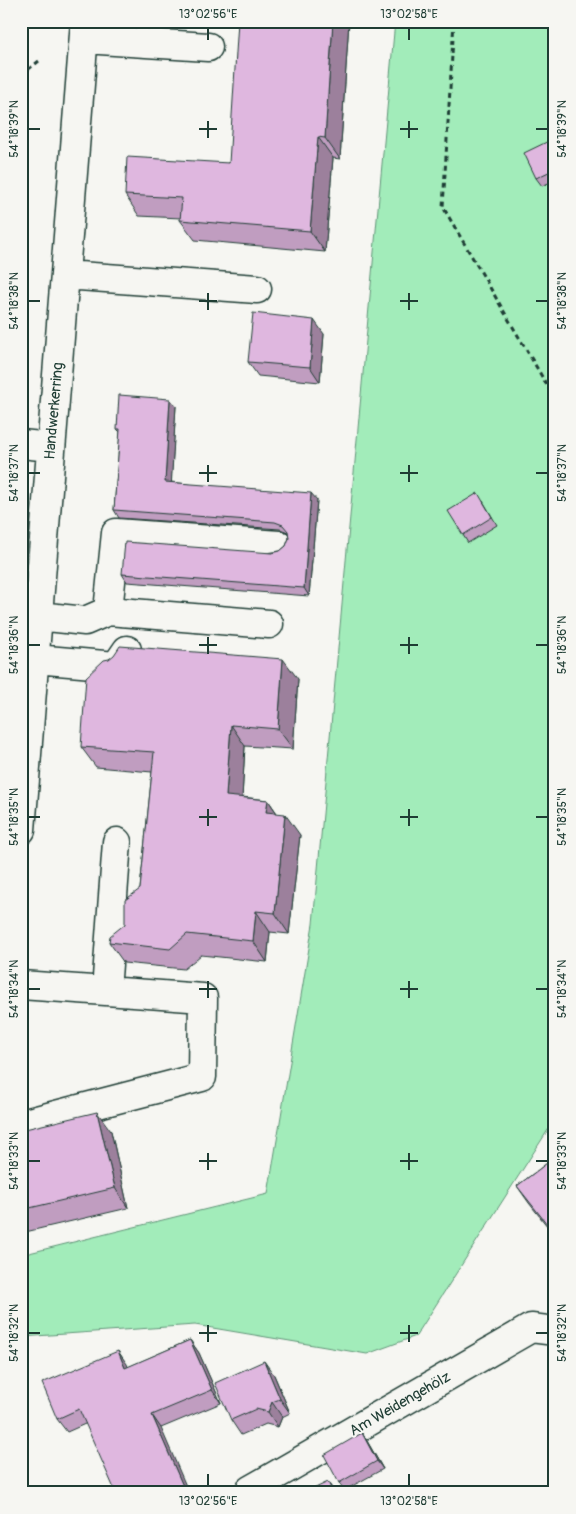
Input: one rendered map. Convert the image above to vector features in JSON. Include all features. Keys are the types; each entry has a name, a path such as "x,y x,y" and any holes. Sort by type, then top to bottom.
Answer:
{"street":[{"path":"84,30 208,47"},
{"name":"Handwerkerring","path":"21,830 24,757 35,659 84,30"},
{"path":"65,275 257,289"},
{"path":"21,444 51,447"},
{"path":"108,611 116,533 279,545"},
{"path":"38,616 85,621 108,611 269,624"},
{"path":"35,659 116,666 127,650 155,652"},
{"path":"106,991 116,842"},
{"path":"21,985 203,998 202,1078 21,1124"},
{"name":"Am Weidengehölz","path":"249,1493 250,1490 531,1328 555,1331"}],"path":[{"path":"454,21 443,207 555,399"},
{"path":"21,75 39,62"}],"green space":[{"path":"395,21 555,21 555,1119 416,1336 367,1354 195,1325 21,1337 21,1255 268,1194 313,924"}],"building":[{"path":"238,21 333,21 325,138 318,137 310,231 180,220 182,198 125,195 127,157 229,163"},
{"path":"555,138 555,169 536,178 524,153"},
{"path":"253,313 314,320 310,367 248,362"},
{"path":"119,395 170,399 165,482 311,493 304,588 122,574 125,542 272,553 280,551 286,546 289,538 288,531 283,525 275,522 114,510 120,429 117,429"},
{"path":"478,493 492,517 463,535 448,511"},
{"path":"120,646 283,659 278,729 231,725 226,796 268,800 266,812 285,814 275,913 256,911 253,941 187,934 170,949 109,942 110,936 125,924 125,900 140,889 154,752 81,747 86,677 104,660 114,655"},
{"path":"97,1112 115,1188 21,1210 21,1130"},
{"path":"555,1157 555,1234 517,1186"},
{"path":"190,1340 212,1390 152,1415 186,1493 116,1493 79,1409 57,1419 42,1383 118,1351 125,1368"},
{"path":"264,1361 280,1399 272,1402 268,1412 256,1409 231,1420 215,1383"},
{"path":"362,1433 377,1461 339,1483 324,1455"},
{"path":"328,1482 333,1493 305,1493"}]}
